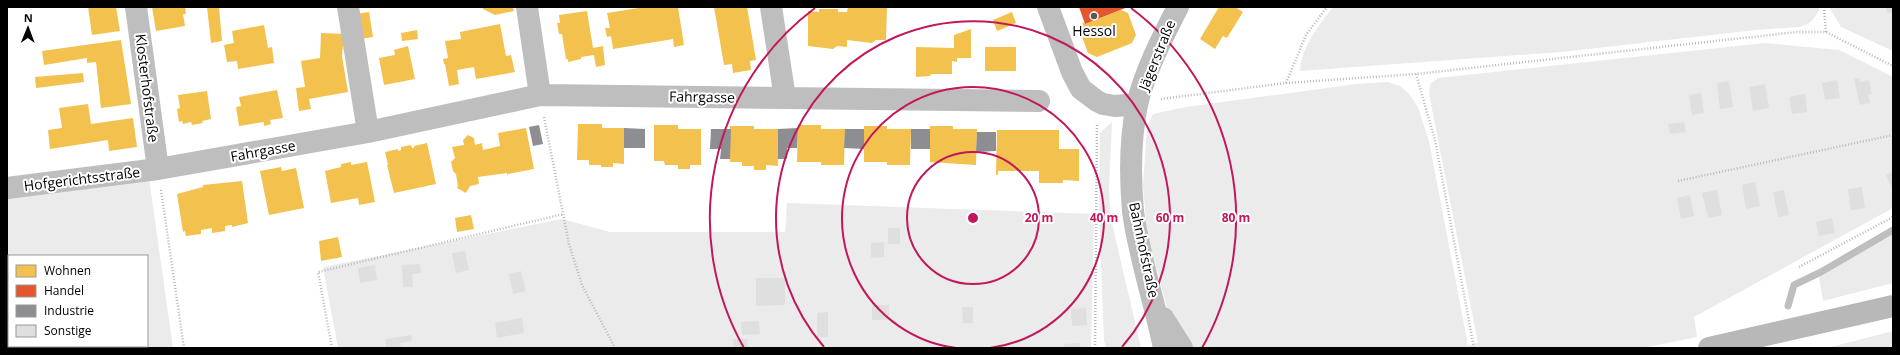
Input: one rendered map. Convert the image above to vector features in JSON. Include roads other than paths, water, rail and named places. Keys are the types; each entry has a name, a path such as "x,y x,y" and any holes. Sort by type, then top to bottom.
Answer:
{"main road":[{"path":"1709,348 1893,306"}],"street":[{"name":"Klosterhofstraße","path":"136,7 158,169"},
{"path":"348,7 368,132"},
{"path":"527,7 540,95"},
{"path":"771,7 785,98"},
{"path":"1048,7 1072,72 1081,89 1097,101 1115,106 1137,104"},
{"name":"Jägerstraße","path":"1137,104 1148,71 1178,7"},
{"name":"Fahrgasse","path":"158,169 368,132 540,95 1039,101"},
{"name":"Bahnhofstraße","path":"1137,104 1132,160 1134,212 1137,233 1164,348"},
{"name":"Hofgerichtsstraße","path":"7,188 158,169"},
{"name":"Bahnhofstraße","path":"1155,307 1182,348"}],"waterway":[{"path":"1788,306 1794,285 1821,272 1893,230"}],"place":[{"name":"Hessol","path":"1094,16"}]}
